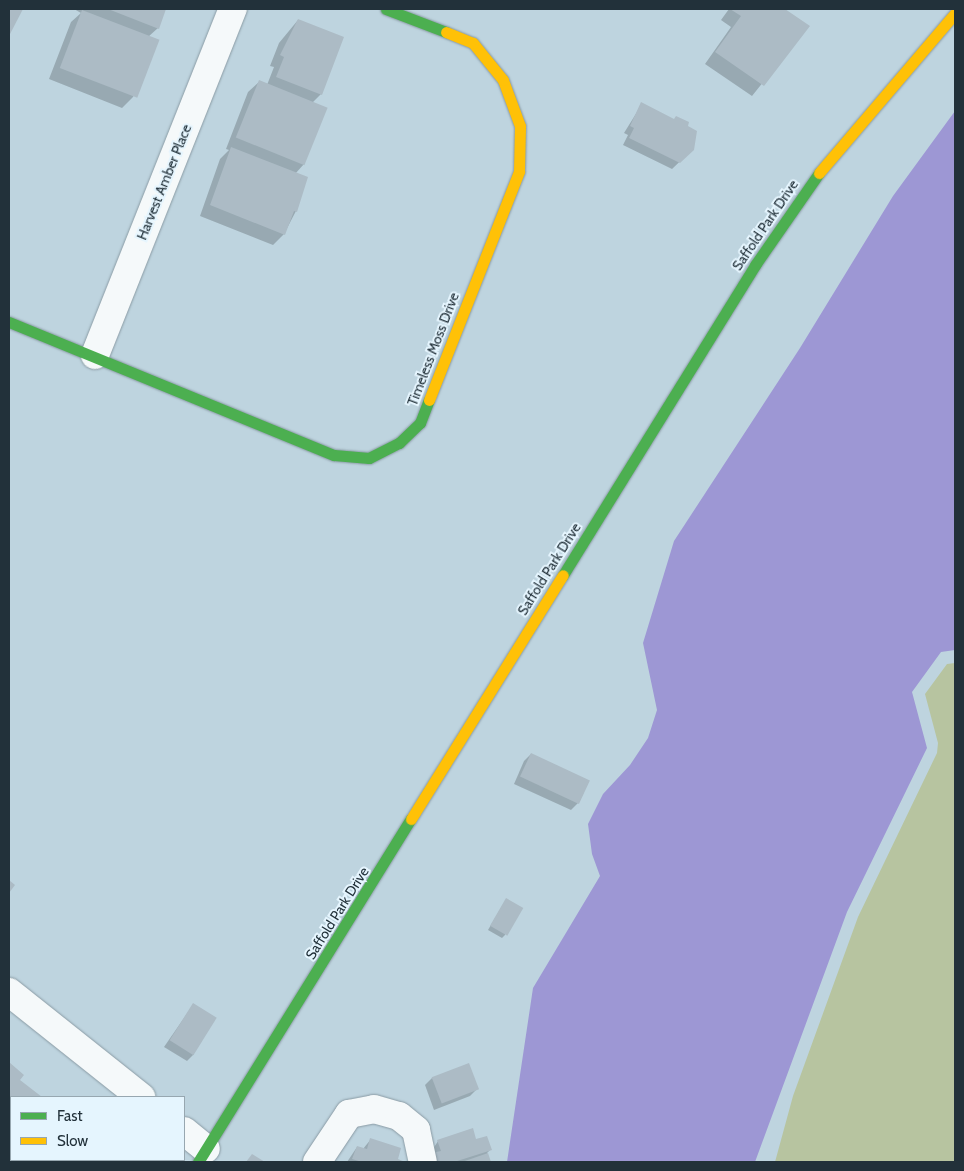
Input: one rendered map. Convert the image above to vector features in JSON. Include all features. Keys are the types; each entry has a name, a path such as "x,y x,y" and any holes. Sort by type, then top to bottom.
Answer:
{"street":[{"name":"Harvest Amber Place","path":"95,355 233,9"},
{"name":"Timeless Moss Drive","path":"9,322 95,355 334,455 369,458 399,443 420,423 519,171 520,126 503,80 473,43 386,9"},
{"name":"Saffold Park Drive","path":"202,1156 755,265 825,164 955,12"},
{"path":"9,992 140,1096"},
{"path":"317,1162 349,1114 374,1109 399,1116 416,1130 423,1162"},
{"path":"185,1132 202,1156"}],"green space":[{"path":"955,663 955,1162 775,1162 793,1096 858,917 937,753 938,743 925,694 947,664"}],"shaded area":[{"path":"955,111 955,650 941,652 912,692 927,748 847,912 755,1162 507,1162 533,988 600,876 592,854 588,824 603,794 630,765 648,738 657,710 643,643 674,541 800,348 893,196"}],"building":[{"path":"9,9 23,9 9,36"},
{"path":"108,9 166,9 159,29"},
{"path":"730,9 785,9 810,26 764,86 715,52 741,16"},
{"path":"82,10 159,40 137,98 60,68"},
{"path":"298,19 344,37 322,95 276,77 284,57 280,55"},
{"path":"259,80 328,108 304,165 236,137"},
{"path":"641,102 674,119 676,116 689,122 688,126 697,131 694,150 680,163 629,138 634,128 630,126"},
{"path":"231,147 308,177 297,212 294,211 285,235 210,205"},
{"path":"531,753 590,780 579,804 520,777"},
{"path":"9,880 15,885 9,893"},
{"path":"506,898 523,908 507,936 490,926"},
{"path":"193,1003 217,1018 193,1055 170,1040"},
{"path":"9,1062 24,1075 20,1080 41,1096 10,1096"},
{"path":"469,1063 479,1089 442,1103 432,1077"},
{"path":"473,1128 476,1139 487,1136 492,1150 454,1162 434,1162 431,1153 441,1151 437,1140"},
{"path":"370,1138 401,1148 398,1159 405,1162 362,1162 352,1159 357,1146 367,1149"},
{"path":"488,1153 491,1162 462,1162"},
{"path":"252,1154 265,1162 246,1162"},
{"path":"105,1161 107,1162 74,1162"}],"traffic: fast":[{"path":"386,9 446,32"},
{"path":"563,575 755,265 819,173"},
{"path":"9,322 334,455 369,458 399,443 420,423 429,400"},
{"path":"198,1162 411,819"}],"traffic: slow":[{"path":"819,173 955,13"},
{"path":"429,400 519,171 520,126 503,80 473,43 446,32"},
{"path":"411,819 563,575"}]}
